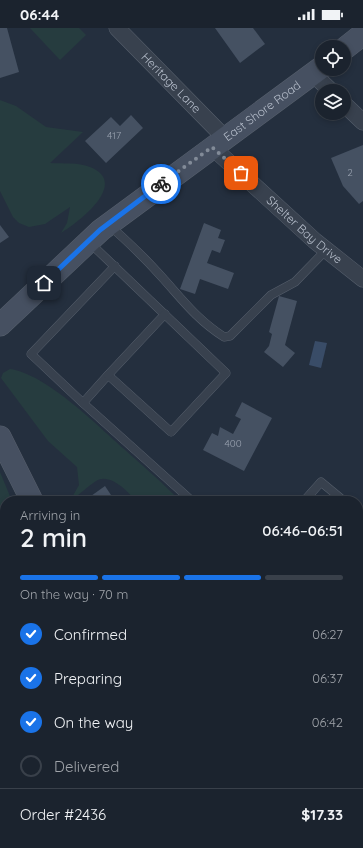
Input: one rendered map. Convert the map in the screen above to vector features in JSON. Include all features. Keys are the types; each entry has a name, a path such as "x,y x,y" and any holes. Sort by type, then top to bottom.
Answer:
{"main road":[{"path":"351,43 363,34"},
{"name":"East Shore Road","path":"0,325 88,241 108,224 315,71"},
{"path":"0,437 30,496"}],"street":[{"name":"Heritage Lane","path":"117,28 218,142"},
{"path":"351,111 363,122"},
{"name":"Shelter Bay Drive","path":"218,142 326,250 363,279"}],"lane":[{"path":"108,224 136,250 206,326 224,337 230,336 272,295 295,282 326,250"},
{"path":"88,241 226,373 171,432 108,375"},
{"path":"114,266 31,354 186,496"},
{"path":"83,403 164,314"},
{"path":"308,496 321,482 338,496"}],"green space":[{"path":"30,28 79,28 86,35 60,60"},
{"path":"0,100 16,106 46,127 83,132 50,163 85,165 101,174 105,183 103,192 89,212 61,233 67,223 70,207 45,224 29,227 19,223 13,217 0,191"},
{"path":"10,369 24,373 55,390 100,427 175,496 132,496 118,484 107,479 101,479 93,483 76,496 73,496 79,485 77,467 48,441 1,378 3,373"},
{"path":"0,472 10,496 0,496"}],"water":[{"path":"315,341 327,343 321,368 309,365"}],"building":[{"path":"0,28 7,28 19,72 0,78"},
{"path":"215,28 253,28 265,44 240,63"},
{"path":"131,115 143,128 106,163 85,141 111,117 120,126"},
{"path":"363,145 363,201 359,204 343,186 331,158"},
{"path":"204,223 221,230 218,238 225,240 220,253 212,250 207,263 234,273 228,289 200,279 195,294 180,289"},
{"path":"0,225 9,237 0,243"},
{"path":"279,296 297,301 285,345 295,353 283,367 264,352 269,346 272,334 269,332"},
{"path":"242,402 272,418 244,471 203,450 212,433 218,436 220,427 233,434 241,419 235,416"},
{"path":"105,486 112,496 91,496"}],"way so far":[{"path":"161,184 212,147 241,173"}],"route":[{"path":"44,283 100,230 161,184"}]}
